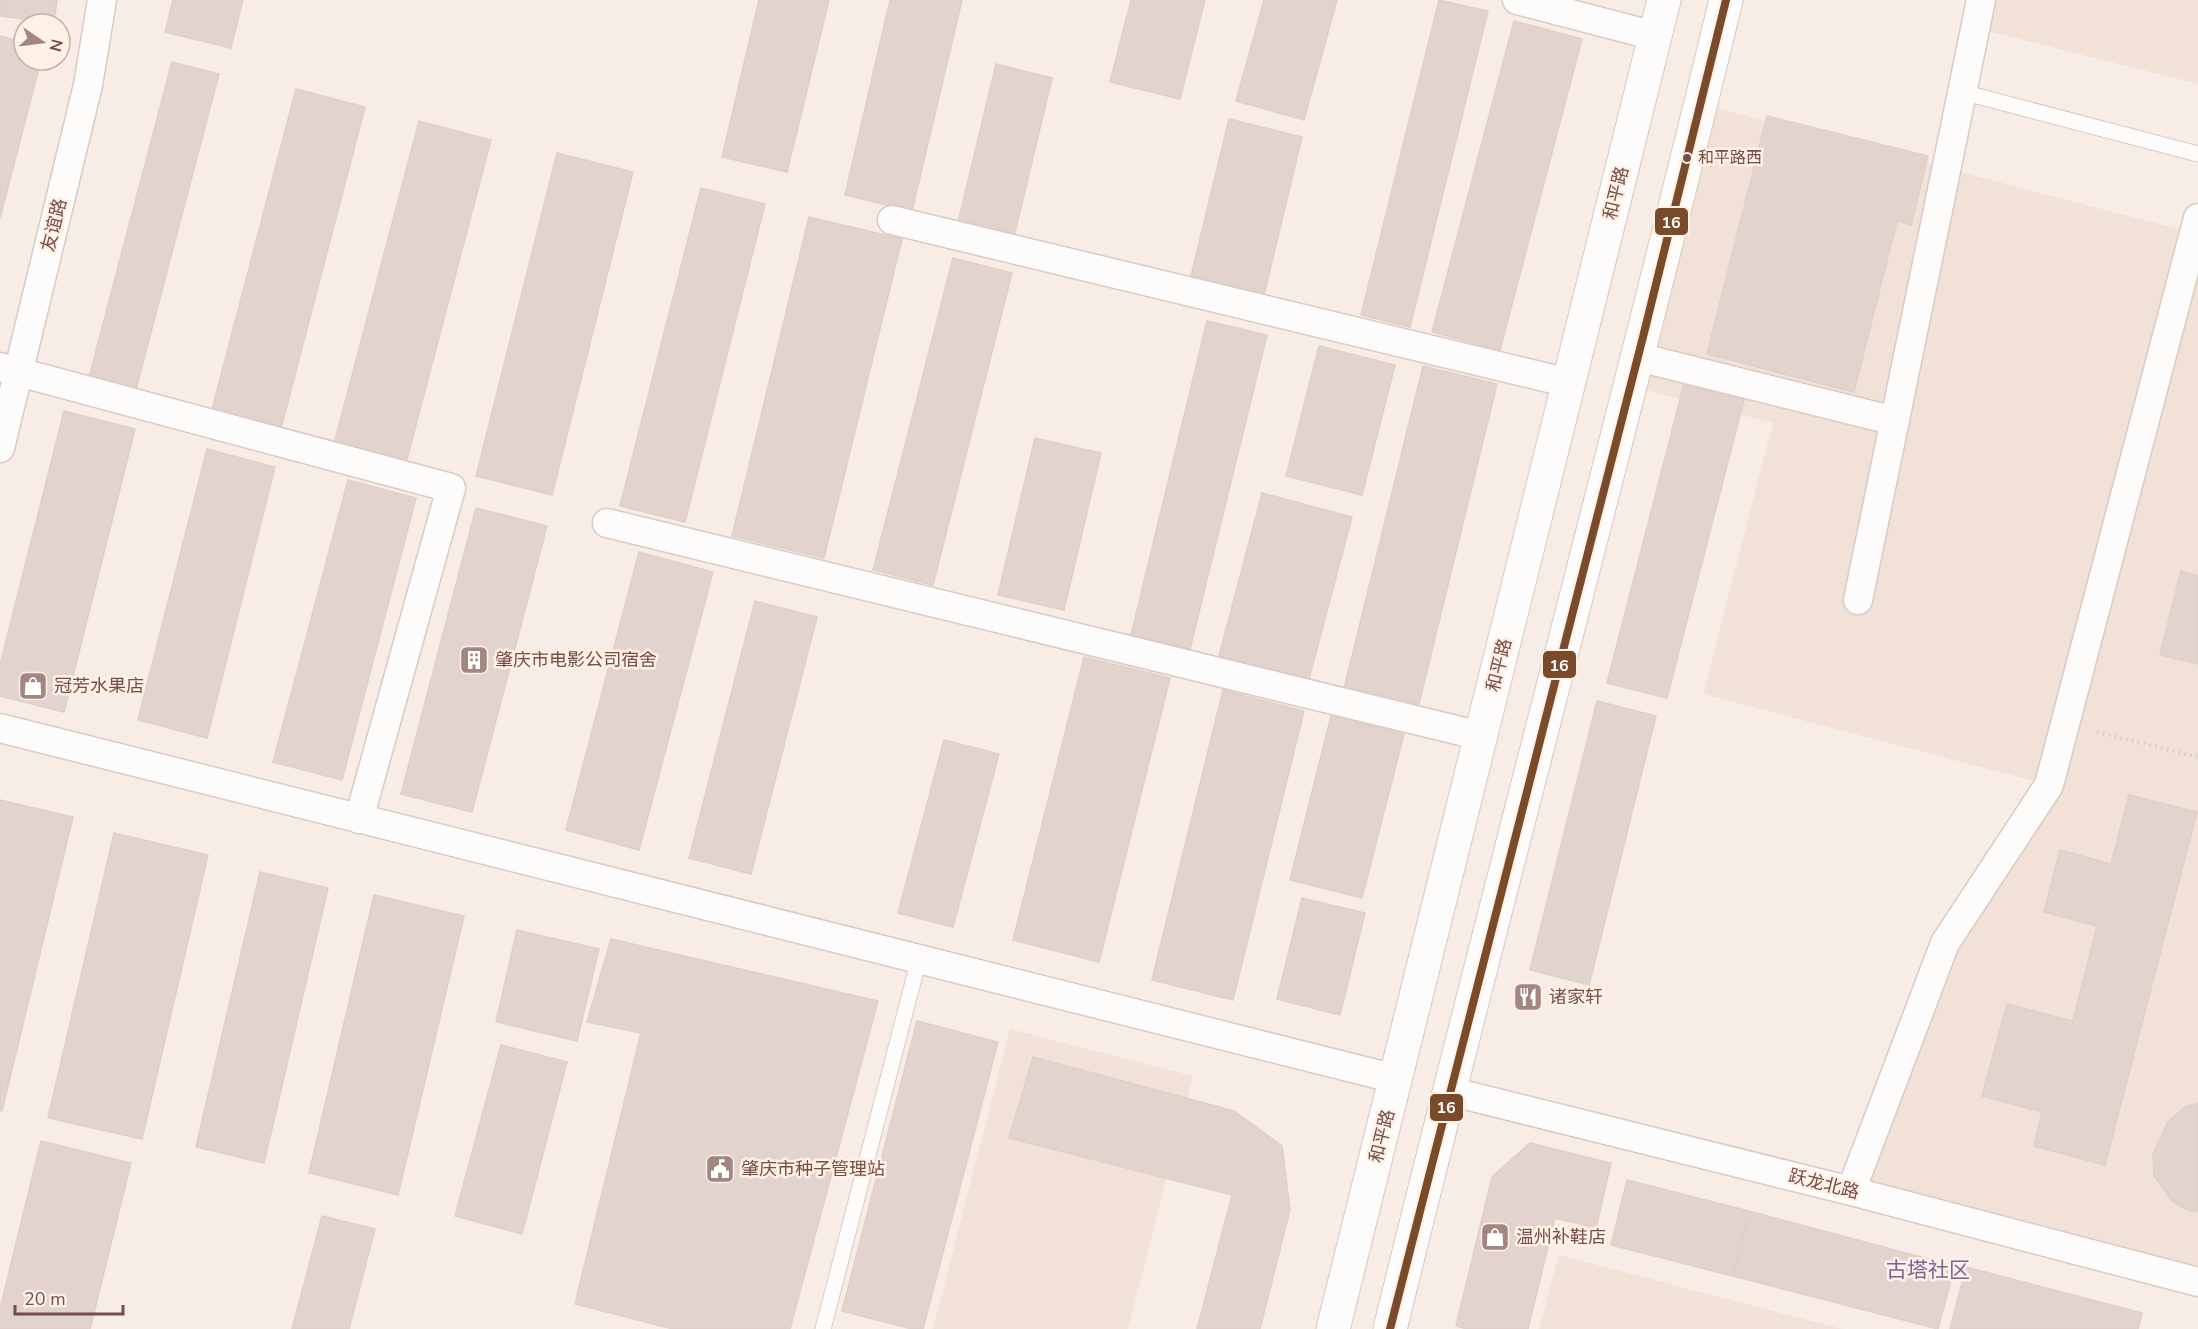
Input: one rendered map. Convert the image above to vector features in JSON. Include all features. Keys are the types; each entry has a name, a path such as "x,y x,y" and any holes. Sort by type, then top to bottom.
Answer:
{"main road":[{"name":"和平路","path":"1333,1329 1664,0"},
{"path":"1390,1329 1638,357 1726,0"}],"street":[{"name":"友谊路","path":"0,448 9,369 88,85 102,0"},
{"path":"1517,0 1655,36"},
{"path":"1858,600 1981,0"},
{"path":"1851,1191 1946,943 2049,785 2198,218"},
{"path":"892,220 1569,383"},
{"path":"1638,357 1894,421"},
{"path":"9,369 451,488 359,819"},
{"path":"607,523 1481,736"},
{"path":"0,729 1396,1079"},
{"name":"跃龙北路","path":"1449,1091 1851,1191 2198,1282"}],"lane":[{"path":"1962,92 2198,154"},
{"path":"823,1329 919,959"}],"path":[{"path":"2065,724 2198,757"}],"shaded area":[{"path":"1967,0 2198,0 2198,84 1960,24"},
{"path":"1701,104 2193,233 2198,218 2198,1282 1851,1191 1945,943 2049,785 1703,694 1773,423 1630,386"},
{"path":"1010,1029 1193,1076 1128,1329 933,1329"},
{"path":"1559,1255 1842,1329 1539,1329"}],"building":[{"path":"0,0 57,0 55,12 12,12 12,18 0,16"},
{"path":"173,0 243,0 231,48 165,32"},
{"path":"759,0 829,0 787,172 722,157"},
{"path":"890,0 962,0 912,211 845,195"},
{"path":"1131,0 1205,0 1180,99 1110,82"},
{"path":"1264,0 1337,0 1304,120 1236,101"},
{"path":"1439,0 1488,11 1410,327 1361,315"},
{"path":"1514,21 1582,39 1500,350 1432,332"},
{"path":"0,36 12,39 12,72 38,72 0,218"},
{"path":"172,62 219,74 135,393 88,381"},
{"path":"996,64 1052,78 1013,241 957,227"},
{"path":"296,89 365,107 279,436 210,417"},
{"path":"1767,116 1928,156 1911,225 1897,221 1854,392 1707,354"},
{"path":"1229,119 1302,137 1263,299 1190,280"},
{"path":"419,121 491,140 406,463 334,444"},
{"path":"557,153 633,172 552,495 476,476"},
{"path":"701,188 765,204 685,522 620,506"},
{"path":"809,217 902,239 824,558 732,536"},
{"path":"953,258 1012,273 933,585 873,570"},
{"path":"1207,321 1267,335 1190,649 1131,635"},
{"path":"1319,346 1395,365 1362,495 1286,476"},
{"path":"1423,366 1497,384 1417,712 1343,693"},
{"path":"1685,380 1745,396 1667,698 1607,683"},
{"path":"64,411 135,429 64,712 0,696 0,665"},
{"path":"1035,438 1101,453 1064,610 998,595"},
{"path":"207,449 275,467 207,738 138,720"},
{"path":"348,480 416,498 342,780 273,762"},
{"path":"1262,493 1352,517 1309,679 1219,656"},
{"name":"肇庆市电影公司宿舍","path":"476,508 547,526 472,812 401,794"},
{"path":"639,552 713,572 639,850 566,830"},
{"path":"2181,571 2198,576 2198,664 2160,655"},
{"path":"755,601 817,617 751,874 689,858"},
{"path":"1084,657 1170,678 1099,962 1013,940"},
{"path":"1223,690 1304,711 1233,1000 1152,980"},
{"path":"1597,701 1656,716 1589,985 1530,970"},
{"path":"1331,716 1404,734 1362,898 1290,880"},
{"path":"944,740 999,754 953,927 898,913"},
{"path":"2129,795 2197,812 2105,1165 2034,1146 2042,1112 1982,1096 2007,1004 2073,1021 2097,926 2044,912 2060,850 2111,864"},
{"path":"0,800 73,817 2,1111 0,1110"},
{"path":"114,833 208,855 142,1139 48,1118"},
{"path":"260,872 328,888 264,1163 196,1147"},
{"path":"374,895 464,916 398,1195 309,1173"},
{"path":"1302,898 1365,913 1340,1015 1277,999"},
{"path":"517,930 599,949 577,1041 496,1022"},
{"name":"肇庆市种子管理站","path":"611,939 878,1001 790,1329 673,1329 575,1304 641,1033 587,1022"},
{"path":"917,1021 998,1042 923,1329 912,1329 842,1311"},
{"path":"501,1045 567,1062 522,1234 455,1216"},
{"path":"1033,1057 1234,1111 1282,1146 1290,1210 1260,1329 1197,1329 1232,1195 1009,1138"},
{"path":"2198,1103 2198,1211 2189,1211 2172,1201 2154,1176 2153,1154 2168,1122 2185,1107"},
{"path":"41,1141 131,1163 90,1329 0,1329 0,1309"},
{"path":"1530,1143 1611,1163 1596,1228 1555,1218 1528,1329 1467,1329 1456,1326 1492,1177"},
{"path":"1627,1180 1749,1211 1733,1276 1611,1245"},
{"path":"1749,1211 1955,1266 1938,1329 1733,1276"},
{"path":"322,1216 375,1229 349,1329 292,1329"},
{"path":"1966,1267 2142,1313 2138,1329 1950,1329"}],"transit line":[{"name":"16","path":"1390,1329 1644,333 1726,0"}],"place":[{"name":"和平路西","path":"1687,158"},
{"name":"肇庆市电影公司宿舍","path":"474,660"},
{"name":"冠芳水果店","path":"33,686"},
{"name":"诸家轩","path":"1528,997"},
{"name":"肇庆市种子管理站","path":"720,1169"},
{"name":"温州补鞋店","path":"1495,1237"}],"district":[{"name":"古塔社区","path":"1928,1270"}]}
